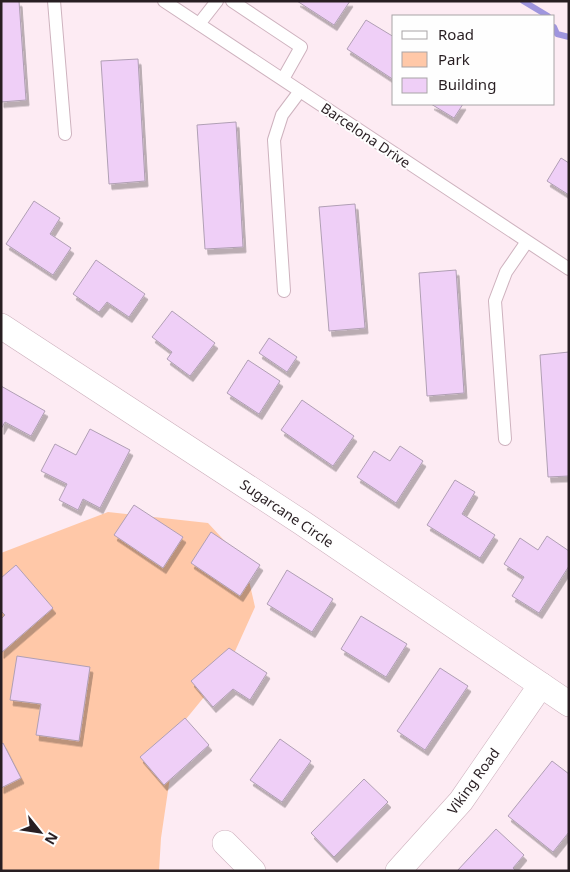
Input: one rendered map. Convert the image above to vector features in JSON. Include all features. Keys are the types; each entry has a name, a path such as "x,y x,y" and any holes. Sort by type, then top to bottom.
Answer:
{"street":[{"name":"Sugarcane Circle","path":"1,326 301,522 569,704"},
{"name":"Viking Road","path":"398,871 461,801 541,685"},
{"path":"225,843 253,871"}],"lane":[{"path":"54,1 65,134"},
{"name":"Barcelona Drive","path":"164,1 526,243 569,269"},
{"path":"199,24 217,1"},
{"path":"232,1 301,46 283,79"},
{"path":"284,291 274,140 282,116 300,91"},
{"path":"505,439 496,301 506,272 526,243"}],"green space":[{"path":"108,512 208,523 245,563 255,607 227,669 177,730 161,838 159,871 1,871 1,553"}],"building":[{"path":"1,1 19,1 26,100 1,102"},
{"path":"297,1 350,1 334,25"},
{"path":"366,20 392,36 392,79 347,49"},
{"path":"138,59 145,181 109,184 101,61"},
{"path":"433,105 462,105 454,118"},
{"path":"236,122 243,247 205,249 197,125"},
{"path":"561,158 569,163 569,195 547,181"},
{"path":"34,201 60,218 50,234 71,248 53,275 6,244"},
{"path":"355,204 365,328 329,331 319,207"},
{"path":"96,260 145,294 129,317 107,302 99,312 73,294"},
{"path":"456,270 464,393 427,396 419,273"},
{"path":"172,311 215,343 190,376 167,359 172,352 152,337"},
{"path":"269,338 297,357 287,372 259,353"},
{"path":"569,352 569,476 548,477 540,355"},
{"path":"248,360 280,381 259,414 227,393"},
{"path":"1,386 45,411 31,436 5,422 1,429"},
{"path":"302,400 354,436 333,466 281,430"},
{"path":"90,429 130,450 100,508 83,499 78,510 59,500 67,484 41,471 55,444 76,455"},
{"path":"400,446 423,461 396,503 357,477 374,451 390,461"},
{"path":"455,480 475,492 462,514 495,535 480,558 427,525"},
{"path":"134,505 183,537 163,568 114,535"},
{"path":"211,532 260,565 240,596 191,563"},
{"path":"547,536 569,551 569,566 539,613 512,596 524,577 504,564 520,538 538,550"},
{"path":"16,565 53,608 1,653 1,619 5,615 1,611 1,578"},
{"path":"287,570 333,599 312,632 267,604"},
{"path":"361,616 407,644 386,677 341,649"},
{"path":"229,648 267,673 250,700 233,689 213,707 191,681"},
{"path":"17,656 90,667 79,741 36,735 41,704 10,700"},
{"path":"440,668 468,686 425,750 397,731"},
{"path":"185,718 209,745 164,785 140,757"},
{"path":"280,739 311,761 282,802 250,780"},
{"path":"3,743 21,778 1,788 1,744"},
{"path":"552,761 569,774 569,832 553,852 508,816"},
{"path":"364,779 388,802 334,857 311,833"},
{"path":"496,829 524,855 513,868 516,871 457,871"}],"waterway":[{"path":"523,1 546,15"},
{"path":"555,29 557,34 569,37"}]}
